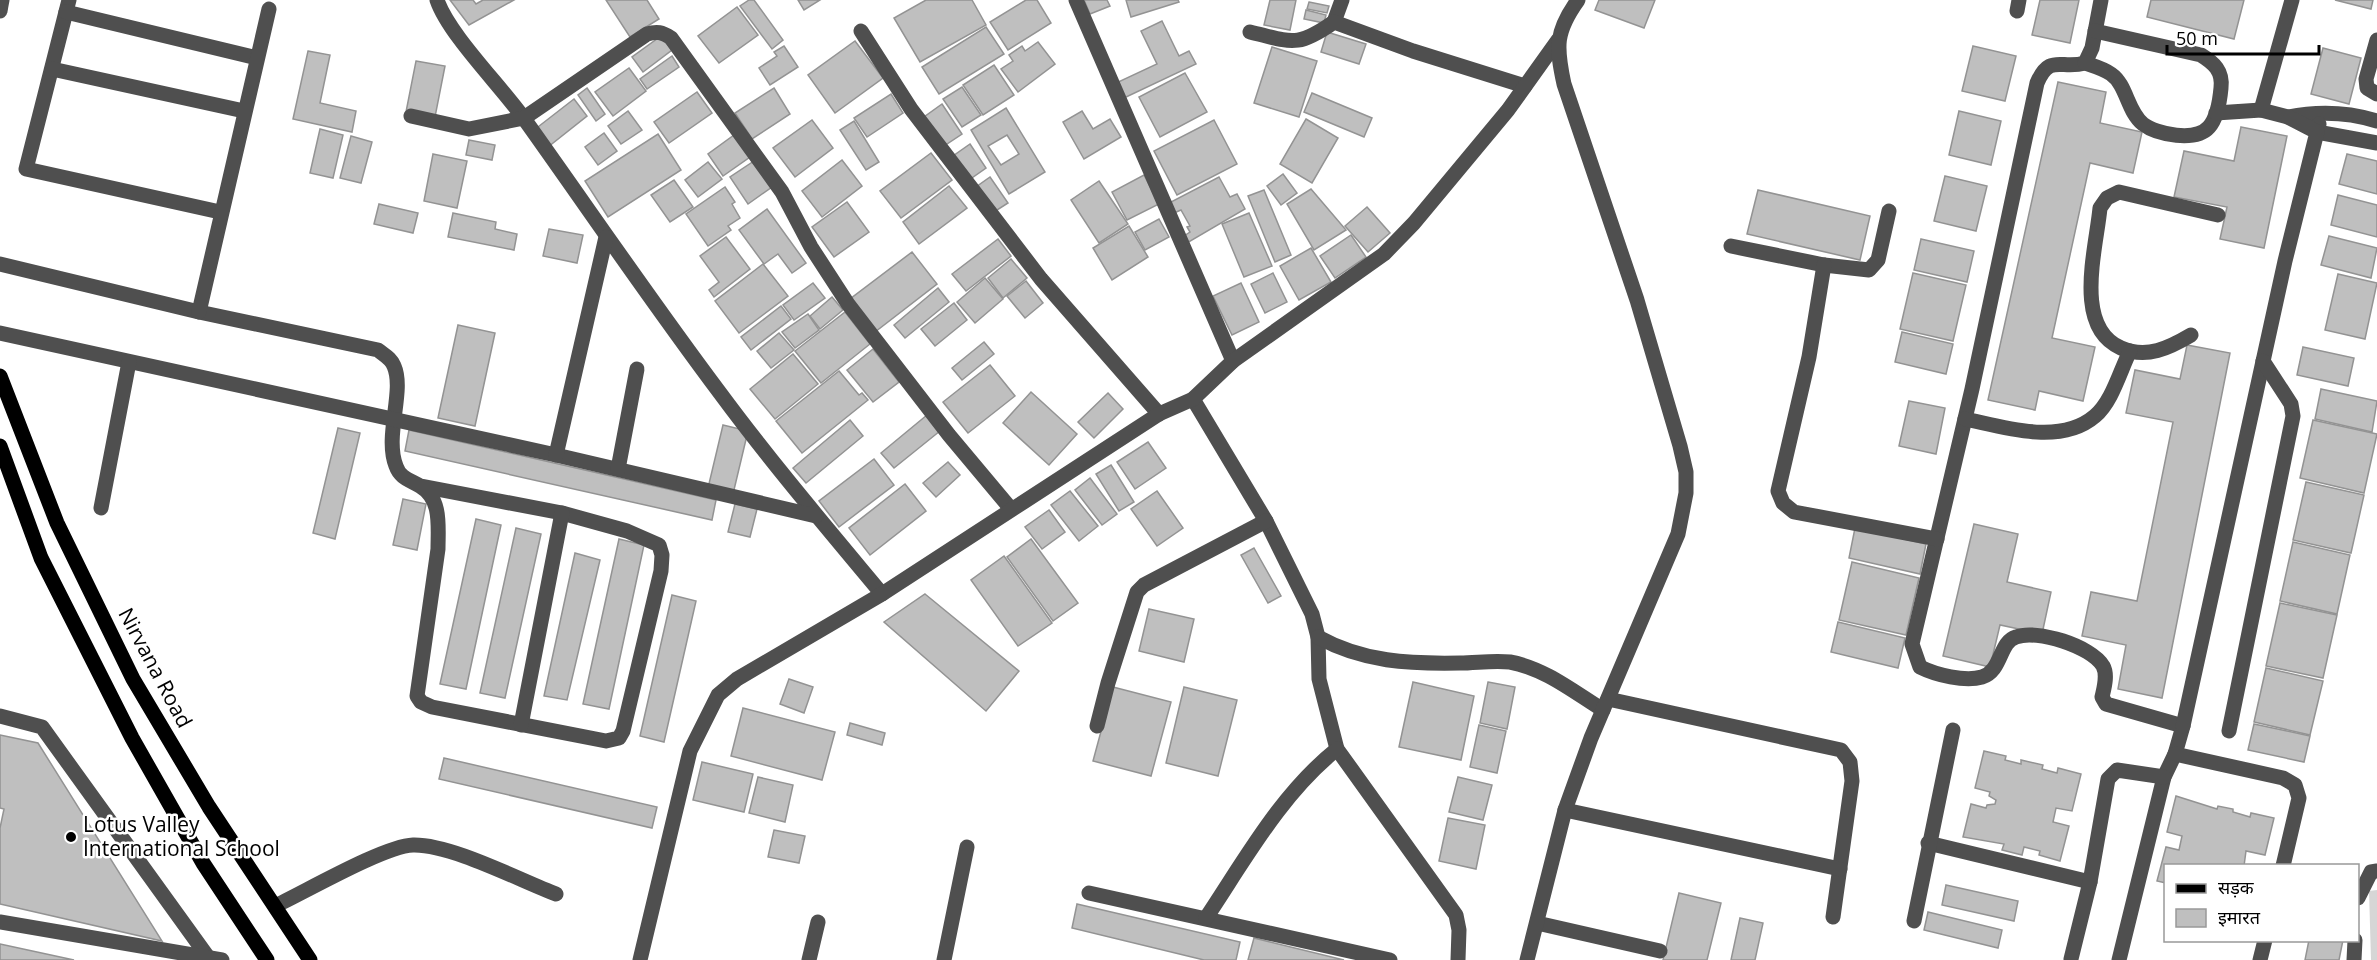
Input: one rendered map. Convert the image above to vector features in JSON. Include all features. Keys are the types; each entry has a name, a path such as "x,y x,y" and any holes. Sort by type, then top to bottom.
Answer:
{"main road":[{"name":"Nirvana Road","path":"0,376 57,523 133,679 209,807 310,960"},
{"path":"0,446 41,558 132,738 203,863 267,960"}],"street":[{"path":"0,11 2,0"},
{"path":"437,0 449,22 524,118 606,237 721,395 816,516 882,594"},
{"path":"1076,0 1233,361"},
{"path":"1250,32 1295,42 1308,40 1334,22 1342,0"},
{"path":"1527,960 1565,810 1605,704 1678,534 1686,493 1686,472 1637,300 1564,84 1557,54 1561,28 1578,0"},
{"path":"2085,63 2092,48 2101,0"},
{"path":"2261,110 2292,0"},
{"path":"220,212 26,169 67,6 257,58"},
{"path":"199,312 220,212 269,9"},
{"path":"1334,22 1413,51 1525,86"},
{"path":"2095,30 2201,55 2214,64 2221,76 2216,113 2209,128 2195,135 2178,135 2147,127 2130,108 2117,80 2102,69 2085,63 2053,63 2043,70 2037,83 1965,419 1912,645 1920,668 1929,672 1972,679 1984,677 1993,670 2008,640 2017,636 2028,635 2076,644 2090,652 2103,667 2106,677 2102,698 2106,704 2184,726"},
{"path":"411,116 469,129 524,118 647,34 657,31 671,38 782,192 811,247 848,304 949,435 1011,509"},
{"path":"861,31 911,109 1041,279 1159,414"},
{"path":"640,960 690,751 718,695 737,680 882,594 1159,414 1193,399 1233,361 1384,254 1509,110 1558,40"},
{"path":"2377,40 2366,79 2367,88 2377,94"},
{"path":"52,69 244,111"},
{"path":"2216,113 2261,110 2288,117 2317,132 2377,144"},
{"path":"2288,117 2321,113 2377,121"},
{"path":"2119,960 2164,777 2175,754 2184,726 2263,361 2321,113"},
{"path":"2191,335 2169,347 2151,353 2130,351 2110,343 2096,325 2090,303 2100,208 2107,198 2119,192 2218,215"},
{"path":"1731,246 1858,271 1869,270 1875,266 1889,211"},
{"path":"556,455 606,237"},
{"path":"0,264 199,312 378,350 390,358 395,366 398,382 392,420 394,464 399,474 421,486 430,494 435,503 438,549 417,696 421,702 432,707 606,741 619,738 623,731 660,571 662,555 659,545 650,539 562,513 421,486"},
{"path":"1824,265 1809,357 1778,491 1784,503 1794,512 1937,539"},
{"path":"0,333 556,455 816,516"},
{"path":"1965,419 2049,432 2076,426 2095,416 2130,351"},
{"path":"2229,731 2293,416 2291,404 2263,361"},
{"path":"101,508 129,362"},
{"path":"618,469 637,369"},
{"path":"1193,399 1266,521 1312,614 1318,637 1319,679 1337,749 1456,915 1459,930 1458,960"},
{"path":"521,725 562,513"},
{"path":"1097,726 1108,682 1137,592 1144,585 1266,521"},
{"path":"1318,637 1341,650 1396,662 1416,664 1496,661 1531,667 1605,704 1841,750 1850,762 1852,781 1833,917"},
{"path":"0,716 42,727 213,959"},
{"path":"1914,921 1928,843 1953,730"},
{"path":"1206,918 1278,808 1310,771 1337,749"},
{"path":"2175,754 2283,778 2295,785 2299,798 2283,864"},
{"path":"2071,959 2090,882 2111,773 2117,770 2164,777"},
{"path":"1565,810 1840,869"},
{"path":"1928,843 2090,882"},
{"path":"275,906 372,859 410,845 438,848 556,894"},
{"path":"944,960 967,847"},
{"path":"2359,896 2371,872 2377,871"},
{"path":"1089,892 1390,960"},
{"path":"0,922 213,959"},
{"path":"810,960 818,922"},
{"path":"1537,923 1660,951"},
{"path":"2260,960 2264,942"},
{"path":"2354,960 2355,942"}],"shaded area":[{"path":"2377,890 2377,960 2371,960 2369,891"}],"building":[{"path":"450,0 473,0 476,4 483,0 514,0 469,25"},
{"path":"606,0 647,0 659,19 630,37"},
{"path":"749,0 754,0 783,40 772,49 740,6"},
{"path":"798,0 820,0 804,10"},
{"path":"926,0 972,0 986,25 920,62 894,18"},
{"path":"1026,0 1037,0 1051,23 1008,50 990,22"},
{"path":"1084,0 1107,0 1110,6 1090,14"},
{"path":"1126,0 1178,0 1179,2 1131,17"},
{"path":"1270,0 1296,0 1290,30 1264,25"},
{"path":"1599,0 1655,0 1644,28 1595,10"},
{"path":"2040,0 2079,0 2070,43 2032,35"},
{"path":"2151,0 2244,0 2234,39 2147,17"},
{"path":"2335,0 2373,0 2371,9"},
{"path":"1309,2 1329,6 1327,13 1307,9"},
{"path":"737,7 758,35 719,63 698,36"},
{"path":"1306,10 1326,15 1324,23 1304,19"},
{"path":"1162,21 1179,56 1189,51 1196,64 1124,98 1116,83 1157,64 1141,31"},
{"path":"986,27 1004,54 939,94 922,67"},
{"path":"1327,32 1366,44 1359,64 1321,52"},
{"path":"661,36 672,50 643,72 632,57"},
{"path":"855,41 883,78 835,113 808,75"},
{"path":"1038,42 1055,64 1018,92 1001,69 1013,61 1009,55 1022,46 1025,51"},
{"path":"784,46 798,67 770,85 759,68 777,56 774,52"},
{"path":"1973,46 2016,56 2005,101 1962,91"},
{"path":"1272,47 1317,61 1299,117 1254,103"},
{"path":"2323,48 2361,58 2349,104 2311,94"},
{"path":"308,51 330,55 320,103 356,111 352,132 293,119"},
{"path":"672,56 679,67 647,89 640,79"},
{"path":"416,61 445,66 435,117 406,112"},
{"path":"994,65 1014,95 983,115 963,85"},
{"path":"629,68 646,91 613,116 595,92"},
{"path":"1185,73 1207,112 1160,137 1139,97"},
{"path":"2058,82 2106,92 2100,123 2142,132 2133,173 2090,163 2052,338 2095,347 2083,401 2039,391 2035,410 1988,400"},
{"path":"962,87 981,115 962,127 943,99"},
{"path":"587,88 605,114 596,121 578,95"},
{"path":"774,88 790,114 752,139 735,113"},
{"path":"697,92 712,113 669,143 654,122"},
{"path":"1312,93 1372,118 1364,137 1304,112"},
{"path":"891,94 903,113 867,137 854,118"},
{"path":"574,99 587,116 548,147 534,130"},
{"path":"942,104 962,134 944,146 924,117"},
{"path":"1006,108 1045,172 1009,194 971,130","holes":["1007,135 1019,154 1001,165 988,146"]},
{"path":"628,111 642,130 621,144 608,126"},
{"path":"1082,111 1093,129 1110,119 1121,137 1084,159 1063,122"},
{"path":"1959,111 2001,121 1991,165 1949,155"},
{"path":"1306,119 1338,138 1312,183 1280,164"},
{"path":"812,120 833,148 795,177 773,148"},
{"path":"1214,120 1237,164 1177,195 1154,151"},
{"path":"854,121 879,162 866,170 840,130"},
{"path":"2241,127 2287,136 2264,248 2220,239 2227,207 2174,197 2184,151 2234,161"},
{"path":"320,129 343,135 333,178 310,173"},
{"path":"604,133 617,151 598,165 585,147"},
{"path":"658,134 681,170 608,217 585,181"},
{"path":"734,135 750,157 723,176 708,154"},
{"path":"351,136 372,142 361,183 340,178"},
{"path":"469,140 495,145 492,160 466,155"},
{"path":"970,144 986,168 969,180 953,156"},
{"path":"931,153 952,180 901,218 880,191"},
{"path":"433,154 467,161 457,208 424,201"},
{"path":"2347,154 2377,161 2377,194 2339,184"},
{"path":"842,160 862,186 822,217 802,191"},
{"path":"754,161 772,187 748,204 730,177"},
{"path":"708,162 722,179 698,197 685,180"},
{"path":"1283,174 1297,193 1281,205 1267,186"},
{"path":"1144,175 1159,204 1127,220 1112,192"},
{"path":"1945,176 1987,186 1976,231 1934,221"},
{"path":"990,177 1008,203 994,212 976,187"},
{"path":"1219,177 1230,197 1237,194 1245,209 1187,243 1184,236 1190,232 1187,227 1190,226 1181,210 1174,213 1169,203"},
{"path":"674,180 693,207 670,222 651,195"},
{"path":"1099,181 1128,224 1099,243 1071,200"},
{"path":"949,186 967,208 919,244 903,222"},
{"path":"725,187 735,202 732,204 740,218 728,226 731,230 708,246 686,214"},
{"path":"1311,189 1346,230 1314,250 1287,204"},
{"path":"1264,190 1291,255 1275,262 1248,196"},
{"path":"1758,190 1870,216 1860,260 1747,234"},
{"path":"2338,195 2377,205 2377,237 2331,225"},
{"path":"847,202 869,232 834,257 812,227"},
{"path":"379,204 418,213 413,233 374,224"},
{"path":"1367,207 1390,233 1368,252 1345,226"},
{"path":"767,209 806,263 792,273 778,254 764,264 739,230"},
{"path":"453,213 496,222 495,229 517,234 514,250 448,237"},
{"path":"1249,213 1272,266 1244,277 1222,224"},
{"path":"1159,219 1169,237 1145,250 1135,232"},
{"path":"1129,226 1148,257 1112,280 1093,248"},
{"path":"549,229 583,235 577,263 543,256"},
{"path":"1351,235 1366,257 1335,278 1320,256"},
{"path":"2329,236 2377,248 2371,278 2321,265"},
{"path":"726,237 750,269 714,297 709,290 719,282 700,256"},
{"path":"998,239 1011,256 966,291 952,274"},
{"path":"1921,239 1974,251 1967,282 1914,270"},
{"path":"1311,248 1331,282 1299,300 1280,266"},
{"path":"912,252 937,284 875,332 850,299"},
{"path":"1011,259 1027,278 1003,298 988,278"},
{"path":"763,264 788,296 739,333 715,301"},
{"path":"1273,273 1287,302 1265,313 1251,284"},
{"path":"1913,273 1966,285 1953,341 1900,329"},
{"path":"2338,274 2377,283 2365,339 2325,330"},
{"path":"985,278 1003,299 975,323 957,302"},
{"path":"1026,281 1043,303 1025,318 1007,296"},
{"path":"813,283 825,298 794,320 783,305"},
{"path":"1241,283 1259,322 1232,335 1213,296"},
{"path":"938,288 949,302 905,338 894,325"},
{"path":"832,297 843,310 820,329 810,316"},
{"path":"954,303 967,320 935,346 921,329"},
{"path":"781,306 791,319 751,350 741,337"},
{"path":"845,312 870,344 821,383 795,351"},
{"path":"808,314 819,330 795,348 782,332"},
{"path":"458,325 495,333 475,426 438,418"},
{"path":"1902,332 1953,344 1946,374 1895,362"},
{"path":"779,333 794,350 771,368 757,351"},
{"path":"984,342 994,354 962,380 952,368"},
{"path":"2187,345 2230,353 2162,698 2118,689 2126,645 2082,636 2091,592 2137,601 2173,422 2126,413 2135,370 2180,379"},
{"path":"2303,347 2354,358 2348,386 2297,375"},
{"path":"873,349 899,382 873,402 847,370"},
{"path":"793,354 818,384 775,419 750,389"},
{"path":"990,365 1015,396 968,433 943,402"},
{"path":"839,371 859,395 862,393 868,400 802,453 776,421"},
{"path":"2321,389 2377,401 2372,432 2315,419"},
{"path":"1031,392 1077,434 1049,465 1003,423"},
{"path":"1108,393 1123,409 1094,438 1078,422"},
{"path":"1909,401 1945,408 1936,454 1899,446"},
{"path":"927,415 940,431 894,468 881,453"},
{"path":"850,420 863,436 806,483 793,468"},
{"path":"2313,420 2377,434 2364,493 2300,478"},
{"path":"723,425 748,431 733,494 708,488"},
{"path":"338,428 360,433 335,539 313,533"},
{"path":"409,430 716,500 712,520 405,451"},
{"path":"1148,442 1166,468 1135,489 1117,462"},
{"path":"874,459 894,485 839,527 819,501"},
{"path":"948,462 960,475 936,497 923,483"},
{"path":"1111,465 1134,502 1119,511 1096,474"},
{"path":"1090,478 1117,514 1102,525 1075,490"},
{"path":"2306,482 2364,495 2351,553 2293,540"},
{"path":"905,484 926,511 870,555 849,528"},
{"path":"1070,491 1098,526 1079,541 1051,505"},
{"path":"1157,491 1183,528 1157,546 1131,509"},
{"path":"403,499 426,504 417,550 393,545"},
{"path":"735,504 757,509 750,537 728,532"},
{"path":"1049,510 1065,532 1042,549 1025,527"},
{"path":"476,519 501,525 466,689 440,684"},
{"path":"1974,524 2018,534 2007,582 2051,592 2042,634 2000,625 1990,667 1943,656"},
{"path":"516,528 541,534 505,698 480,693"},
{"path":"1855,528 1926,544 1920,574 1849,558"},
{"path":"619,539 644,545 609,709 583,704"},
{"path":"1031,539 1078,603 1053,621 1007,557"},
{"path":"2293,542 2350,555 2337,614 2280,601"},
{"path":"1254,548 1281,596 1268,603 1241,555"},
{"path":"575,553 600,560 567,700 544,696"},
{"path":"1004,556 1052,623 1018,646 971,580"},
{"path":"1852,562 1919,578 1906,635 1839,620"},
{"path":"925,594 1019,671 986,711 884,622"},
{"path":"672,595 696,601 664,742 640,736"},
{"path":"2280,603 2337,615 2323,678 2266,666"},
{"path":"1149,609 1194,619 1184,662 1139,651"},
{"path":"1838,622 1905,638 1898,668 1831,652"},
{"path":"2266,668 2323,681 2310,735 2254,722"},
{"path":"789,679 813,687 804,713 780,704"},
{"path":"1413,682 1474,696 1461,760 1399,747"},
{"path":"1488,682 1515,687 1507,729 1480,723"},
{"path":"1113,687 1171,702 1151,776 1093,761"},
{"path":"1184,687 1237,700 1218,776 1166,763"},
{"path":"743,708 835,732 822,780 731,756"},
{"path":"850,723 885,733 882,745 847,735"},
{"path":"2254,724 2310,736 2304,762 2248,750"},
{"path":"1479,725 1506,731 1497,773 1470,767"},
{"path":"0,735 38,743 162,941 0,904 0,828 4,809 0,808"},
{"path":"1984,751 2006,756 2005,760 2021,764 2021,760 2043,765 2042,769 2057,773 2058,768 2081,774 2072,811 2056,808 2053,822 2069,826 2060,861 2039,855 2040,851 2024,847 2022,855 2002,850 2004,844 1963,837 1971,804 1986,808 1987,805 1995,804 1996,800 1989,796 1990,792 1975,788"},
{"path":"444,758 657,807 652,828 439,779"},
{"path":"702,762 753,774 744,812 693,800"},
{"path":"758,777 793,785 785,822 749,813"},
{"path":"1458,777 1492,785 1483,820 1449,812"},
{"path":"2176,796 2217,809 2218,806 2233,809 2233,812 2250,817 2251,813 2274,818 2265,855 2246,851 2244,864 2164,864 2164,883 2157,881 2166,847 2179,850 2182,836 2167,832"},
{"path":"1448,818 1485,825 1476,869 1439,861"},
{"path":"774,830 805,836 799,863 768,857"},
{"path":"1946,885 2018,901 2014,921 1942,905"},
{"path":"1679,893 1721,903 1707,960 1663,960"},
{"path":"1077,904 1240,942 1236,960 1204,960 1072,928"},
{"path":"1928,912 2002,930 1998,948 1924,930"},
{"path":"1740,918 1763,923 1755,960 1731,960"},
{"path":"1254,938 1344,960 1248,960"},
{"path":"2309,942 2343,942 2339,960 2305,960"},
{"path":"0,944 74,960 0,960"}],"place":[{"name":"Lotus Valley International School","path":"71,837"}]}
